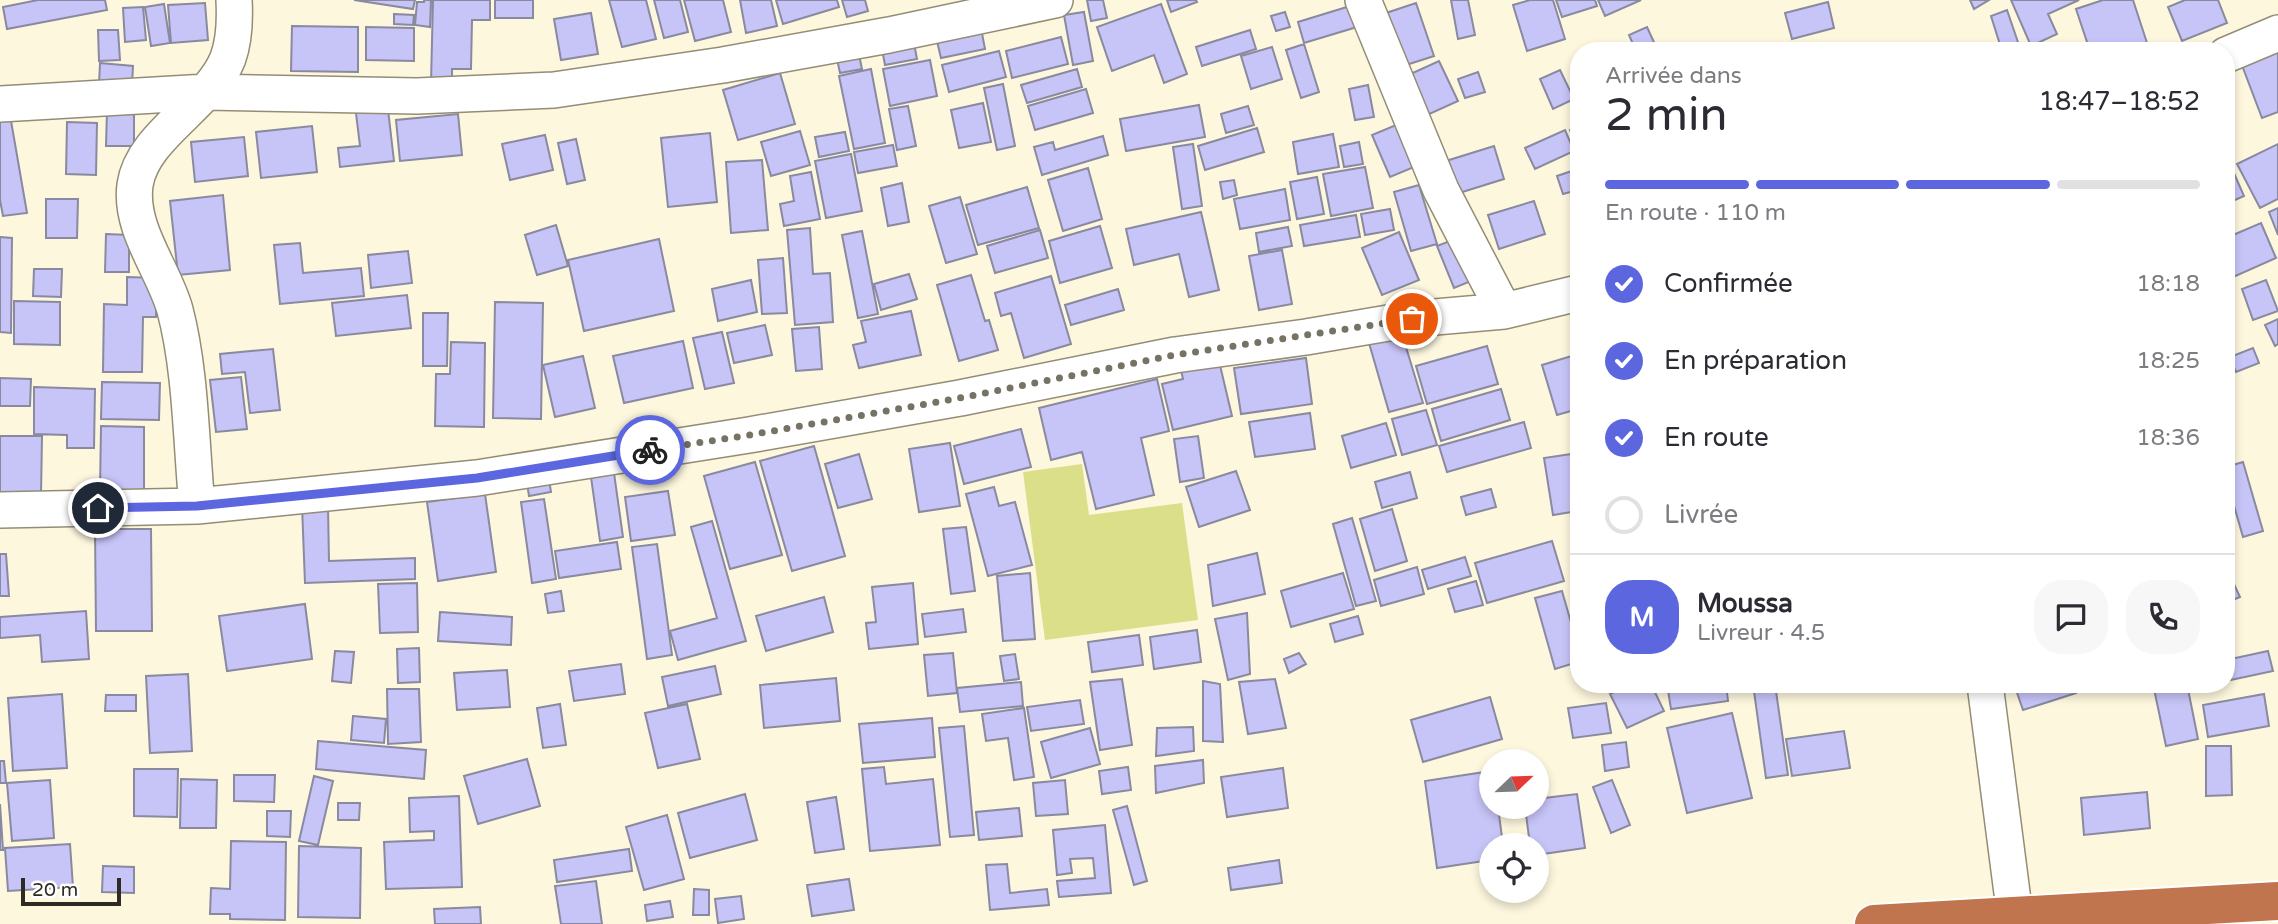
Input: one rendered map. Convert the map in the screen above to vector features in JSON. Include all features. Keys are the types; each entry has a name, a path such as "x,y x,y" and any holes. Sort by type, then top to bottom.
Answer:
{"highway":[{"path":"1874,924 2015,920 2278,901"}],"street":[{"path":"197,506 185,371 175,311 146,246 137,214 135,185 146,158 166,131 207,92 228,58 235,16 234,0"},
{"path":"0,104 207,92 417,96 554,90 723,65 889,35 1055,0"},
{"path":"1363,0 1441,190 1504,311"},
{"path":"2235,51 2278,33"},
{"path":"0,510 197,506 477,478 750,435 960,398 1175,355 1412,319 1504,311 1570,295"},
{"path":"1986,693 2015,920"}],"green space":[{"path":"1082,464 1089,515 1182,503 1198,620 1045,640 1023,472"}],"building":[{"path":"38,0 105,0 107,10 7,29 3,7"},
{"path":"354,0 415,0 413,9"},
{"path":"431,0 430,27 415,25 417,2"},
{"path":"433,0 490,0 490,20 472,20 471,69 452,69 452,84 431,83"},
{"path":"495,0 533,0 533,18 495,18"},
{"path":"609,0 646,0 656,39 622,47"},
{"path":"654,0 680,0 688,32 664,38"},
{"path":"684,0 723,0 731,32 695,41"},
{"path":"740,0 771,0 777,26 746,33"},
{"path":"776,0 837,0 839,7 783,24"},
{"path":"842,0 865,0 868,11 847,17"},
{"path":"1087,0 1103,0 1107,18 1091,21"},
{"path":"1167,0 1196,0 1197,2 1171,12"},
{"path":"1451,0 1468,0 1475,35 1458,39"},
{"path":"1530,0 1553,0 1565,39 1527,51 1513,5"},
{"path":"1556,0 1595,0 1597,6 1562,17"},
{"path":"1598,0 1641,0 1605,16"},
{"path":"1970,0 1989,0 1974,9"},
{"path":"2011,0 2079,0 2048,14 2057,34 2040,42 2029,42"},
{"path":"2103,0 2133,0 2147,42 2087,42 2076,9"},
{"path":"2185,0 2218,0 2227,23 2182,41 2168,7"},
{"path":"1828,2 1834,28 1792,39 1785,13"},
{"path":"205,3 208,40 171,43 168,5"},
{"path":"1416,3 1434,56 1403,66 1386,13"},
{"path":"164,4 170,43 151,46 145,7"},
{"path":"1161,4 1187,74 1164,83 1154,55 1112,71 1097,27"},
{"path":"1350,6 1357,27 1304,43 1298,22"},
{"path":"143,7 146,40 125,42 123,8"},
{"path":"2007,10 2018,42 1999,42 1991,16"},
{"path":"1084,12 1093,61 1073,65 1064,15"},
{"path":"1285,12 1290,27 1276,31 1271,16"},
{"path":"591,13 598,54 561,60 554,19"},
{"path":"394,14 414,15 413,25 394,24"},
{"path":"292,26 358,27 358,72 291,71"},
{"path":"366,27 414,28 414,61 366,60"},
{"path":"1647,27 1654,42 1632,42 1629,35"},
{"path":"981,28 985,49 941,58 936,37"},
{"path":"98,30 118,30 120,60 99,61"},
{"path":"1250,30 1256,49 1202,66 1196,47"},
{"path":"1061,37 1068,64 1012,78 1006,51"},
{"path":"913,38 917,59 885,65 881,44"},
{"path":"1304,44 1319,92 1301,98 1286,50"},
{"path":"2278,45 2278,112 2262,118 2240,60"},
{"path":"1272,47 1282,79 1251,89 1241,56"},
{"path":"858,50 862,69 840,73 836,54"},
{"path":"999,51 1006,77 949,92 942,65"},
{"path":"930,60 937,96 890,106 883,69"},
{"path":"1439,61 1458,101 1425,116 1406,76"},
{"path":"100,63 133,66 132,86 99,84"},
{"path":"871,69 885,143 854,149 839,76"},
{"path":"1077,69 1082,87 1027,103 1021,85"},
{"path":"1560,70 1570,91 1570,101 1553,109 1540,79"},
{"path":"1478,72 1485,92 1465,98 1458,79"},
{"path":"780,73 795,124 738,140 723,90"},
{"path":"1003,84 1015,146 997,150 984,88"},
{"path":"1368,85 1374,117 1355,120 1349,89"},
{"path":"1086,89 1093,113 1035,130 1028,106"},
{"path":"387,101 394,161 340,167 338,148 360,146 355,105"},
{"path":"983,103 991,142 959,148 951,110"},
{"path":"1199,105 1205,137 1126,151 1120,119"},
{"path":"908,106 916,146 897,150 889,109"},
{"path":"1248,106 1254,125 1226,133 1221,114"},
{"path":"107,110 134,111 134,146 106,146"},
{"path":"458,114 462,155 400,161 396,120"},
{"path":"10,115 27,213 3,216 0,200 0,117"},
{"path":"67,122 97,123 96,175 66,174"},
{"path":"1396,125 1414,167 1390,177 1372,135"},
{"path":"312,126 317,172 261,178 256,132"},
{"path":"1257,128 1264,152 1205,170 1198,146"},
{"path":"1565,130 1570,142 1570,153 1535,169 1525,148"},
{"path":"800,131 810,165 771,176 761,142"},
{"path":"845,132 849,151 819,157 815,137"},
{"path":"710,133 717,202 668,207 661,138"},
{"path":"1333,134 1339,167 1298,174 1293,142"},
{"path":"545,135 553,170 510,180 502,144"},
{"path":"1103,136 1108,155 1042,175 1034,147 1053,142 1055,150"},
{"path":"244,137 248,176 195,182 191,142"},
{"path":"576,139 585,180 567,184 558,143"},
{"path":"1359,142 1363,164 1344,167 1340,146"},
{"path":"1193,144 1202,206 1182,209 1173,147"},
{"path":"2278,144 2278,199 2260,208 2237,164"},
{"path":"893,145 897,166 858,173 854,152"},
{"path":"1494,146 1504,179 1456,194 1446,161"},
{"path":"851,154 862,211 826,218 815,161"},
{"path":"762,160 768,230 731,233 726,162"},
{"path":"1365,167 1373,208 1331,216 1323,174"},
{"path":"1088,168 1102,219 1063,231 1048,180"},
{"path":"811,172 820,219 784,226 780,204 794,201 790,176"},
{"path":"1570,172 1570,192 1563,194 1557,176"},
{"path":"2235,176 2244,196 2235,200"},
{"path":"1317,177 1324,214 1297,219 1290,182"},
{"path":"1234,180 1237,195 1223,199 1220,182"},
{"path":"902,183 909,222 888,226 881,188"},
{"path":"1419,185 1437,244 1411,251 1394,192"},
{"path":"1027,187 1039,228 978,245 966,205"},
{"path":"1285,189 1290,220 1240,229 1234,199"},
{"path":"223,195 230,270 178,275 170,201"},
{"path":"960,197 977,254 946,263 929,206"},
{"path":"46,199 78,199 77,238 46,238"},
{"path":"1534,201 1545,234 1499,249 1488,215"},
{"path":"2278,208 2278,235 2269,212"},
{"path":"1390,209 1394,230 1365,235 1361,214"},
{"path":"1201,212 1219,290 1189,297 1179,254 1134,265 1126,229"},
{"path":"1356,215 1360,237 1304,246 1300,225"},
{"path":"2261,223 2276,258 2235,276 2235,234"},
{"path":"556,225 568,266 537,275 525,235"},
{"path":"1100,226 1112,268 1060,283 1049,241"},
{"path":"1288,227 1292,246 1259,252 1256,233"},
{"path":"810,228 813,274 830,273 833,322 795,325 787,230"},
{"path":"1040,230 1048,258 995,273 987,246"},
{"path":"862,231 878,314 858,318 842,235"},
{"path":"1399,232 1419,280 1382,295 1362,248"},
{"path":"106,234 129,235 129,272 105,272"},
{"path":"0,237 12,238 11,333 0,332"},
{"path":"1460,237 1476,279 1454,288 1437,246"},
{"path":"659,239 674,311 584,331 568,260"},
{"path":"300,243 303,273 361,268 364,296 280,304 274,245"},
{"path":"1282,250 1292,304 1259,310 1249,256"},
{"path":"408,251 412,283 371,288 368,255"},
{"path":"783,258 787,313 762,314 758,260"},
{"path":"34,269 62,269 61,297 33,296"},
{"path":"909,274 917,299 881,310 874,284"},
{"path":"971,275 985,321 989,320 998,350 959,361 937,285"},
{"path":"1051,276 1071,344 1024,358 1011,313 1001,316 995,293"},
{"path":"127,277 157,278 156,317 143,317 142,372 103,372 104,304 127,305"},
{"path":"751,280 757,312 718,321 712,289"},
{"path":"2266,280 2278,311 2253,320 2242,289"},
{"path":"1118,289 1124,310 1071,325 1065,305"},
{"path":"407,295 411,328 336,336 332,303"},
{"path":"14,301 60,302 60,345 14,344"},
{"path":"495,302 543,303 541,419 493,418"},
{"path":"911,311 921,355 859,368 853,345 866,342 861,321"},
{"path":"423,313 448,313 447,366 423,366"},
{"path":"2278,319 2278,344 2275,346 2265,325"},
{"path":"765,325 772,355 734,363 727,333"},
{"path":"819,327 822,369 796,371 792,329"},
{"path":"722,332 734,383 705,389 693,338"},
{"path":"1402,334 1423,403 1389,412 1369,343"},
{"path":"683,341 693,388 624,403 613,356"},
{"path":"451,342 485,343 484,427 435,426 436,374 450,374"},
{"path":"1487,346 1498,384 1427,404 1416,366"},
{"path":"2253,348 2259,363 2236,372 2235,355"},
{"path":"273,349 280,410 250,413 245,372 222,374 220,354"},
{"path":"583,356 595,408 555,417 543,365"},
{"path":"1570,356 1570,411 1557,415 1542,365"},
{"path":"1306,358 1312,404 1241,414 1234,368"},
{"path":"1219,361 1232,416 1173,430 1162,384 1183,379 1181,370"},
{"path":"241,377 247,429 216,432 210,380"},
{"path":"0,378 31,379 30,406 0,406"},
{"path":"1157,379 1169,431 1141,438 1154,495 1096,509 1082,452 1051,460 1039,408"},
{"path":"102,382 160,383 159,420 101,419"},
{"path":"34,387 95,389 94,448 67,448 67,435 34,434"},
{"path":"1501,389 1510,420 1441,441 1432,409"},
{"path":"1426,410 1437,445 1402,455 1392,419"},
{"path":"1310,413 1315,449 1255,457 1249,422"},
{"path":"1524,422 1531,448 1447,472 1439,446"},
{"path":"1386,423 1396,455 1351,468 1342,436"},
{"path":"101,426 144,427 144,491 100,490"},
{"path":"1021,429 1031,467 964,484 954,446"},
{"path":"0,436 42,436 41,496 0,495"},
{"path":"1198,436 1204,478 1180,482 1174,439"},
{"path":"950,443 960,506 919,512 909,449"},
{"path":"814,446 845,556 792,571 760,461"},
{"path":"859,454 872,499 838,508 825,464"},
{"path":"1570,454 1570,512 1553,515 1544,458"},
{"path":"755,462 782,555 730,569 704,476"},
{"path":"2243,462 2263,531 2243,537 2235,509 2235,464"},
{"path":"1236,471 1250,510 1199,527 1186,487"},
{"path":"1410,472 1417,498 1382,508 1375,482"},
{"path":"614,473 623,537 600,541 591,477"},
{"path":"549,480 551,492 529,496 527,483"},
{"path":"994,487 999,506 1015,502 1032,565 988,576 966,494"},
{"path":"1491,489 1496,507 1466,515 1461,497"},
{"path":"668,491 675,535 631,541 625,497"},
{"path":"485,494 496,572 438,581 427,502"},
{"path":"544,499 556,579 532,583 521,502"},
{"path":"302,506 328,506 329,561 415,558 415,579 305,583"},
{"path":"1392,509 1407,561 1375,571 1360,519"},
{"path":"1352,518 1376,601 1356,606 1333,524"},
{"path":"712,521 746,641 678,660 670,631 717,618 691,527"},
{"path":"966,527 975,591 951,594 943,529"},
{"path":"95,529 151,529 152,631 96,631"},
{"path":"1552,541 1564,581 1487,603 1475,563"},
{"path":"617,542 621,569 559,578 555,551"},
{"path":"657,544 672,655 647,659 632,547"},
{"path":"1257,553 1265,594 1213,606 1208,565"},
{"path":"0,554 6,554 9,596 0,596"},
{"path":"1465,557 1471,576 1428,589 1422,570"},
{"path":"1417,567 1424,594 1381,606 1374,580"},
{"path":"1030,573 1035,639 1003,641 997,576"},
{"path":"1343,573 1354,609 1291,627 1281,591"},
{"path":"1476,581 1483,605 1455,612 1448,589"},
{"path":"417,583 418,632 380,633 378,584"},
{"path":"913,583 918,644 869,649 866,623 876,622 872,587"},
{"path":"2235,586 2240,597 2235,599"},
{"path":"561,591 564,611 548,613 545,594"},
{"path":"1562,591 1570,619 1570,664 1555,669 1535,598"},
{"path":"824,597 833,632 766,651 756,616"},
{"path":"305,604 312,659 227,671 219,616"},
{"path":"963,609 966,632 925,637 922,614"},
{"path":"86,611 89,659 42,662 40,635 0,638 0,617"},
{"path":"440,612 512,617 511,645 438,641"},
{"path":"1247,613 1250,674 1228,680 1215,619"},
{"path":"1358,616 1363,634 1335,642 1330,624"},
{"path":"1197,630 1201,662 1154,669 1150,637"},
{"path":"1139,635 1143,665 1092,672 1088,642"},
{"path":"419,648 420,682 398,683 397,649"},
{"path":"335,651 354,652 351,683 332,681"},
{"path":"2268,651 2273,671 2235,679 2235,658"},
{"path":"953,653 957,693 928,696 924,655"},
{"path":"1299,653 1306,664 1289,673 1284,659"},
{"path":"1015,654 1019,679 1004,681 1000,656"},
{"path":"621,664 625,694 574,701 569,671"},
{"path":"715,666 721,694 668,706 662,677"},
{"path":"507,670 510,707 457,710 454,673"},
{"path":"188,674 192,751 150,753 146,676"},
{"path":"836,678 840,721 764,728 760,685"},
{"path":"1122,679 1132,745 1100,750 1090,682"},
{"path":"1275,679 1286,728 1248,734 1239,682"},
{"path":"1203,681 1220,684 1223,742 1203,741"},
{"path":"1021,682 1023,706 960,712 957,688"},
{"path":"387,689 419,689 421,742 388,744"},
{"path":"1655,693 1664,711 1627,728 1610,694"},
{"path":"1668,693 1727,693 1728,701 1671,709"},
{"path":"1754,693 1776,693 1788,775 1766,778"},
{"path":"2017,693 2076,693 2023,710"},
{"path":"2155,693 2189,693 2198,739 2166,746"},
{"path":"62,694 67,768 13,771 8,698"},
{"path":"2264,694 2269,726 2208,737 2203,705"},
{"path":"106,695 136,695 136,711 105,711"},
{"path":"1490,697 1502,739 1423,762 1411,720"},
{"path":"1080,700 1084,724 1031,731 1027,707"},
{"path":"1606,703 1611,733 1573,738 1568,708"},
{"path":"560,704 566,745 543,748 537,708"},
{"path":"687,704 700,759 658,768 645,713"},
{"path":"1024,708 1034,777 1014,780 1008,738 986,741 982,714"},
{"path":"1732,713 1752,798 1687,813 1667,728"},
{"path":"353,716 386,719 384,743 351,740"},
{"path":"932,718 935,757 863,763 859,724"},
{"path":"964,726 974,835 950,837 939,728"},
{"path":"1193,727 1194,751 1156,756 1157,728"},
{"path":"1090,728 1100,764 1051,778 1041,742"},
{"path":"1844,731 1850,768 1792,776 1786,739"},
{"path":"318,741 426,750 424,779 316,769"},
{"path":"1626,742 1629,767 1605,771 1602,745"},
{"path":"2206,746 2231,746 2232,795 2206,796"},
{"path":"527,759 540,806 478,824 464,776"},
{"path":"1203,760 1204,783 1156,793 1155,766"},
{"path":"0,761 4,761 6,783 0,783"},
{"path":"884,767 886,784 933,779 940,845 870,851 862,769"},
{"path":"1128,767 1131,790 1102,794 1099,771"},
{"path":"1283,768 1288,808 1227,817 1221,777"},
{"path":"134,769 178,769 177,817 134,816"},
{"path":"1479,773 1479,819 1500,819 1501,833 1479,833 1479,862 1437,868 1425,781"},
{"path":"234,775 275,775 274,802 234,801"},
{"path":"314,776 333,781 318,845 299,841"},
{"path":"181,779 217,780 216,828 180,828"},
{"path":"50,780 54,838 12,841 7,783"},
{"path":"1065,780 1068,814 1036,816 1033,783"},
{"path":"1612,780 1630,825 1611,833 1593,787"},
{"path":"2147,792 2150,828 2084,835 2081,798"},
{"path":"745,794 757,840 690,858 678,813"},
{"path":"1577,794 1585,848 1549,853 1549,833 1528,833 1527,819 1549,819 1549,797"},
{"path":"459,796 462,887 386,889 384,842 434,840 434,831 410,832 409,798"},
{"path":"836,797 844,849 815,853 807,802"},
{"path":"338,803 360,803 359,820 338,820"},
{"path":"0,804 3,850 0,850"},
{"path":"1127,806 1147,881 1134,885 1113,810"},
{"path":"1019,808 1022,836 979,840 976,812"},
{"path":"267,811 291,811 290,837 267,836"},
{"path":"667,815 684,879 644,890 626,827"},
{"path":"1105,825 1111,893 1059,897 1057,881 1095,878 1093,858 1070,859 1072,873 1057,875 1053,830"},
{"path":"231,841 286,842 285,920 230,919 230,914 210,914 211,888 230,889"},
{"path":"70,844 73,887 8,891 5,848"},
{"path":"299,846 361,848 360,918 298,917"},
{"path":"629,849 632,871 557,882 554,860"},
{"path":"1279,860 1282,883 1231,890 1228,868"},
{"path":"1007,864 1010,893 1047,889 1049,905 990,910 986,865"},
{"path":"103,866 134,867 134,893 102,892"},
{"path":"849,879 854,910 812,916 807,885"},
{"path":"596,881 602,924 561,924 555,886"},
{"path":"694,889 709,890 709,915 693,915"},
{"path":"741,896 744,919 718,923 715,899"},
{"path":"670,901 673,917 647,921 645,905"},
{"path":"480,907 481,924 435,924 434,909"}],"way so far":[{"path":"650,450 960,398 1175,355 1412,319"}],"route":[{"path":"98,508 197,506 477,478 650,450"}]}
